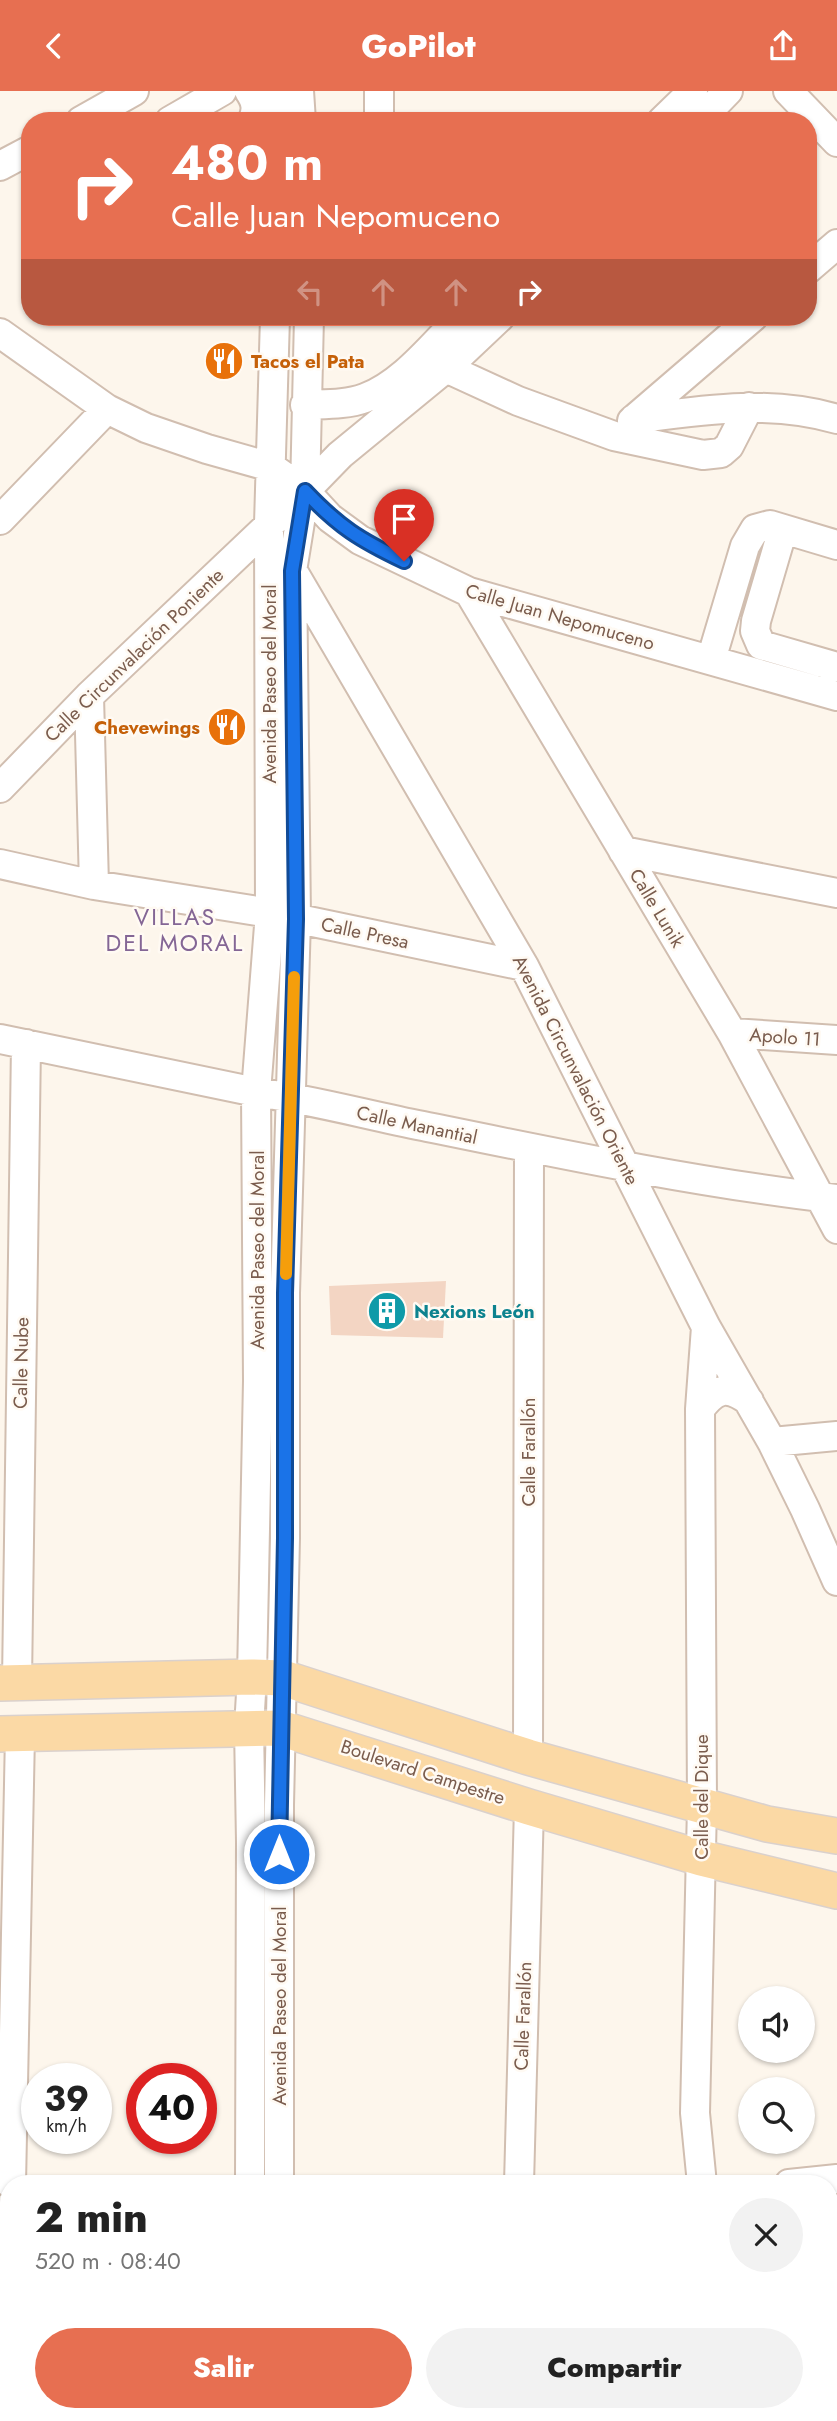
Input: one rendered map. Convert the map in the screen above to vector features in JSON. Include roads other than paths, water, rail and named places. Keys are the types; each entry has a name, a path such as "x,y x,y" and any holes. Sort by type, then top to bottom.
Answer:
{"main road":[{"path":"9,1683 267,1678 528,1757 702,1806 767,1824 837,1836"},
{"name":"Boulevard Campestre","path":"10,1734 264,1727 321,1739 528,1807 701,1858 837,1891"}],"street":[{"path":"97,112 134,91"},
{"path":"186,112 222,91"},
{"path":"249,91 256,105 256,112"},
{"path":"279,112 299,91"},
{"path":"315,91 315,112"},
{"path":"379,91 379,112"},
{"path":"671,112 693,91"},
{"path":"708,112 728,91"},
{"path":"788,91 808,112"},
{"path":"817,121 837,142"},
{"path":"0,166 21,155"},
{"path":"817,261 837,244"},
{"name":"Avenida Paseo del Moral","path":"250,2175 251,1842 267,1678 285,1293 290,1096 269,524 275,326"},
{"name":"Avenida Paseo del Moral","path":"267,1678 258,1381 256,1092 283,916 292,571 305,491 309,326"},
{"path":"305,405 350,402 385,388 452,326"},
{"name":"Calle Circunvalación Poniente","path":"0,788 89,696 340,455 446,368 490,326"},
{"path":"624,428 743,326"},
{"name":"Calle Juan Nepomuceno","path":"0,333 107,409 146,428 182,441 271,467 305,491 330,518 360,540 469,592 837,696"},
{"path":"446,368 518,401 624,428 712,455 721,453 729,446 749,407"},
{"path":"624,428 749,407 806,411 837,419"},
{"path":"0,520 107,409"},
{"path":"711,660 750,535 762,526 783,529 837,545"},
{"path":"783,529 756,621 757,637 761,645 837,667"},
{"name":"Avenida Circunvalación Oriente","path":"292,571 524,966 706,1327 772,1442 817,1533 837,1581"},
{"name":"Calle Lunik","path":"469,592 732,1033 827,1198 837,1229"},
{"path":"89,696 94,885"},
{"path":"623,851 837,893"},
{"name":"Calle Presa","path":"0,864 94,885 283,916 524,966"},
{"name":"Apolo 11","path":"732,1033 837,1040"},
{"name":"Calle Manantial","path":"13,1042 256,1092 290,1096 628,1168 827,1198"},
{"name":"Calle Nube","path":"9,1683 13,1042"},
{"name":"Calle Farallón","path":"528,1148 528,1757"},
{"name":"Calle del Dique","path":"701,2175 695,2113 702,1806 700,1409 706,1327"},
{"path":"700,1409 707,1400 720,1392 737,1392 749,1401"},
{"path":"772,1442 837,1436"},
{"name":"Avenida Paseo del Moral","path":"264,1727 279,2175"},
{"path":"10,1734 11,2175"},
{"name":"Calle Farallón","path":"519,2175 528,1807"}],"place":[{"name":"Tacos el Pata","path":"224,361"},
{"name":"Chevewings","path":"227,727"},
{"name":"Nexions León","path":"387,1311"}],"district":[{"name":"VILLAS DEL MORAL","path":"175,930"}]}
